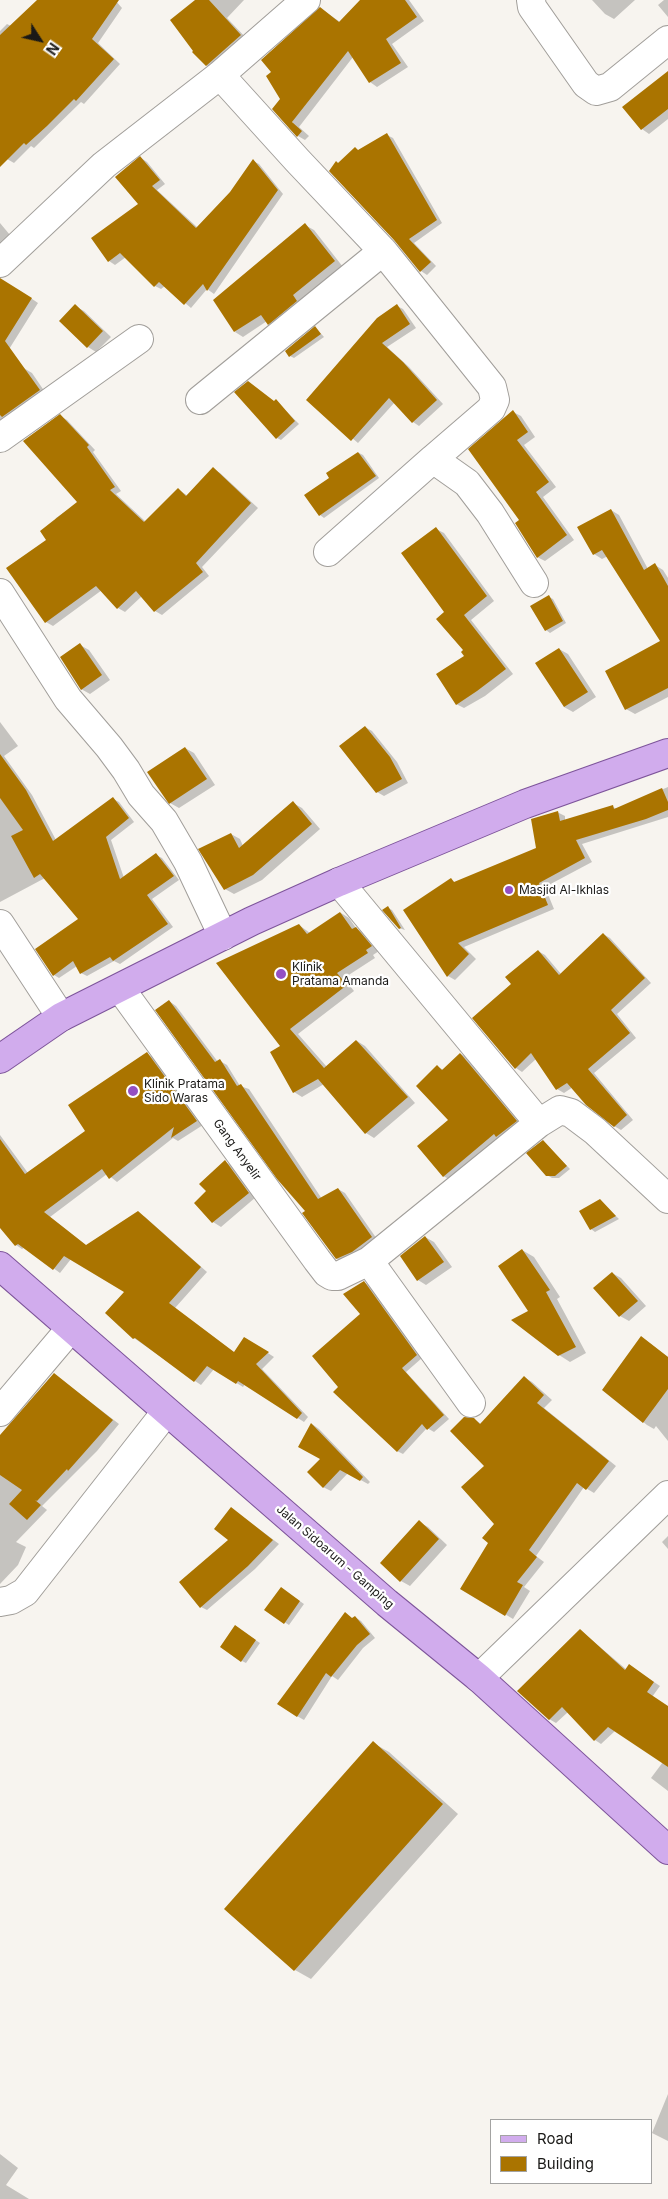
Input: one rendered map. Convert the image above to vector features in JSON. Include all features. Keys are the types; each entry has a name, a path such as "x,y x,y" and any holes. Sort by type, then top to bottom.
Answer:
{"main road":[{"path":"0,1059 61,1017 223,936 338,882 525,804 668,753"},
{"name":"Jalan Sidoarum - Gamping","path":"0,1266 166,1412 387,1602 479,1678 668,1850"}],"street":[{"path":"0,263 104,165 220,75 306,0"},
{"path":"531,0 532,7 586,84 596,90 610,87 668,40"},
{"path":"220,75 383,251 492,387 494,393 495,400 491,409 328,552"},
{"path":"200,400 383,251"},
{"path":"0,438 139,339"},
{"path":"433,459 467,483 509,541 534,583"},
{"path":"0,593 68,699 109,747 141,795 164,821 188,862 223,936"},
{"path":"338,882 539,1123"},
{"path":"0,924 61,1017"},
{"name":"Gang Anyelir","path":"120,988 327,1273 338,1276 369,1260 539,1123 560,1110 571,1113 595,1131 668,1199"},
{"path":"369,1260 471,1402"},
{"path":"0,1412 71,1328"},
{"path":"0,1602 11,1600 25,1592 166,1412"},
{"path":"479,1678 668,1495"}],"building":[{"path":"37,0 119,0 92,39 114,59 76,101 74,99 47,126 26,145 24,143 0,167 0,35"},
{"path":"195,0 209,0 241,35 206,66 192,52 170,20"},
{"path":"360,0 405,0 417,17 386,39 401,63 369,83 348,51 292,122 302,131 297,137 272,109 280,99 266,76 271,72 261,60 320,7 339,22"},
{"path":"668,71 668,109 641,130 622,107"},
{"path":"387,133 437,220 409,239 431,262 420,272 394,240 329,171 336,161 338,163 355,147 358,150"},
{"path":"140,156 160,180 152,186 196,228 230,192 253,159 278,190 207,291 203,284 184,305 159,282 154,287 120,253 108,262 91,238 138,204 115,177"},
{"path":"305,223 335,261 293,295 297,301 268,325 261,315 234,332 213,300"},
{"path":"0,278 32,298 5,341 40,390 2,417 0,415"},
{"path":"75,304 103,331 87,348 59,321"},
{"path":"397,304 410,324 382,343 403,362 437,400 412,423 389,398 351,441 306,400 377,318"},
{"path":"315,326 321,334 289,357 285,351"},
{"path":"248,381 274,401 276,399 295,421 276,439 234,392"},
{"path":"513,410 528,432 517,440 549,482 536,492 567,535 537,558 515,523 519,520 468,449"},
{"path":"60,414 89,445 87,447 115,487 110,490 144,522 178,488 186,496 213,467 251,503 196,563 203,572 154,612 136,591 117,609 96,586 45,623 6,568 46,540 40,531 77,502 23,441"},
{"path":"358,452 376,476 319,516 304,495 329,478 326,473"},
{"path":"611,509 644,570 655,563 668,586 668,688 625,710 605,671 660,641 602,550 593,555 577,527"},
{"path":"436,527 487,596 464,615 506,669 456,705 436,674 464,656 461,652 463,650 436,619 444,612 401,553"},
{"path":"549,595 563,621 545,631 530,606"},
{"path":"80,643 102,675 81,690 60,657"},
{"path":"559,648 588,692 564,707 535,663"},
{"path":"365,726 390,757 402,779 376,793 339,746"},
{"path":"185,747 207,779 169,804 147,772"},
{"path":"0,754 26,790 53,841 113,797 129,818 106,837 120,879 156,853 174,876 147,895 168,924 113,961 110,957 80,974 73,961 53,976 35,949 78,919 40,874 34,878 11,836 23,830 0,798"},
{"path":"662,788 668,802 668,810 646,819 576,840 585,858 539,883 548,905 458,943 469,954 447,977 403,910 451,878 454,882 536,848 531,819 558,811 560,821 613,805 614,809"},
{"path":"293,801 312,824 253,875 224,890 198,849 231,833 239,848"},
{"path":"388,906 401,928 399,929 382,910"},
{"path":"340,912 352,929 356,927 372,946 366,950 368,953 337,973 347,985 290,1029 324,1068 356,1040 408,1097 365,1134 318,1079 293,1093 270,1052 280,1046 216,963 299,924 307,934"},
{"path":"603,933 645,978 611,1010 630,1033 588,1069 627,1115 614,1127 586,1105 567,1083 556,1090 531,1053 515,1069 472,1018 511,984 505,977 538,950 559,975"},
{"path":"169,1000 215,1062 220,1059 237,1086 241,1084 318,1199 338,1188 372,1237 352,1252 336,1259 302,1213 305,1211 277,1179 155,1010"},
{"path":"147,1052 197,1121 171,1138 174,1127 109,1179 102,1169 44,1212 86,1245 138,1211 201,1267 169,1303 234,1352 244,1337 269,1352 256,1364 302,1413 297,1419 238,1381 236,1384 207,1366 194,1382 135,1338 133,1339 105,1313 124,1292 64,1256 53,1270 18,1244 15,1246 0,1228 0,1139 25,1174 85,1131 68,1105"},
{"path":"460,1053 517,1121 496,1137 494,1134 443,1177 417,1146 448,1120 416,1086 437,1065 442,1070"},
{"path":"543,1140 567,1166 555,1176 546,1176 526,1153"},
{"path":"225,1160 249,1193 212,1223 194,1203 206,1191 199,1184"},
{"path":"600,1199 616,1216 590,1230 579,1211"},
{"path":"425,1236 444,1262 417,1281 400,1256"},
{"path":"522,1249 550,1290 546,1292 576,1347 558,1356 511,1320 528,1311 498,1266"},
{"path":"612,1272 638,1301 619,1317 593,1288"},
{"path":"364,1281 417,1355 402,1368 444,1415 427,1430 422,1424 397,1452 333,1392 338,1387 312,1356 360,1314 343,1294"},
{"path":"641,1336 668,1357 668,1389 643,1423 602,1390"},
{"path":"54,1373 113,1420 68,1471 67,1469 37,1501 35,1500 41,1505 27,1520 9,1504 22,1490 0,1475 0,1435"},
{"path":"524,1376 544,1395 537,1403 609,1461 586,1490 577,1483 529,1550 537,1557 517,1582 523,1585 505,1616 460,1589 488,1543 482,1538 494,1524 461,1487 484,1466 450,1431 464,1417 474,1418 480,1424"},
{"path":"311,1423 363,1477 360,1481 340,1470 323,1488 307,1472 320,1459 298,1447"},
{"path":"231,1507 273,1540 248,1566 200,1608 179,1582 228,1540 214,1529"},
{"path":"419,1520 439,1539 400,1582 380,1563"},
{"path":"281,1587 300,1601 284,1624 264,1610"},
{"path":"345,1612 352,1618 355,1616 370,1634 357,1645 331,1677 326,1673 297,1717 277,1704"},
{"path":"235,1625 256,1640 241,1662 220,1647"},
{"path":"580,1629 625,1670 629,1664 654,1682 647,1692 668,1706 668,1767 608,1727 594,1741 562,1707 549,1720 517,1691"},
{"path":"373,1741 443,1804 294,1971 224,1909"}],"place":[{"name":"Masjid Al-Ikhlas","path":"509,890"},
{"name":"Klinik Pratama Amanda","path":"281,974"},
{"name":"Klinik Pratama Sido Waras","path":"133,1091"}]}
